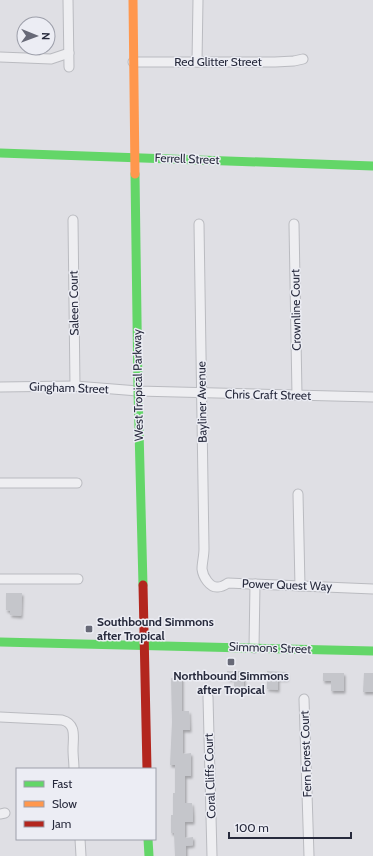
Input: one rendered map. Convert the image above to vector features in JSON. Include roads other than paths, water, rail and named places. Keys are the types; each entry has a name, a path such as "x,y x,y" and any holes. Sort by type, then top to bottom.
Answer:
{"main road":[{"name":"West Tropical Parkway","path":"133,0 138,391 147,768"},
{"name":"Ferrell Street","path":"0,153 373,166"},
{"name":"Simmons Street","path":"0,642 373,651"},
{"path":"148,840 149,856"}],"street":[{"path":"68,0 69,68"},
{"path":"197,62 198,0"},
{"path":"0,57 51,59 69,53"},
{"name":"Red Glitter Street","path":"134,62 275,62 303,59"},
{"name":"Saleen Court","path":"73,220 75,386"},
{"name":"Bayliner Avenue","path":"199,224 204,549 204,561 202,567 205,579"},
{"name":"Crownline Court","path":"294,224 297,395"},
{"name":"Gingham Street","path":"0,387 75,386 138,391"},
{"name":"Chris Craft Street","path":"138,391 373,397"},
{"path":"0,483 77,483"},
{"path":"298,494 300,586"},
{"path":"0,578 78,579"},
{"name":"Power Quest Way","path":"205,579 212,586 218,587 228,583 373,589"},
{"path":"254,648 255,584"},
{"name":"Coral Cliffs Court","path":"208,697 212,856"},
{"name":"Fern Forest Court","path":"304,699 309,856"},
{"path":"0,717 68,721 73,732 74,768"},
{"path":"80,840 81,856"}],"place":[{"name":"Southbound Simmons after Tropical","path":"89,629"},
{"name":"Northbound Simmons after Tropical","path":"231,662"}]}
